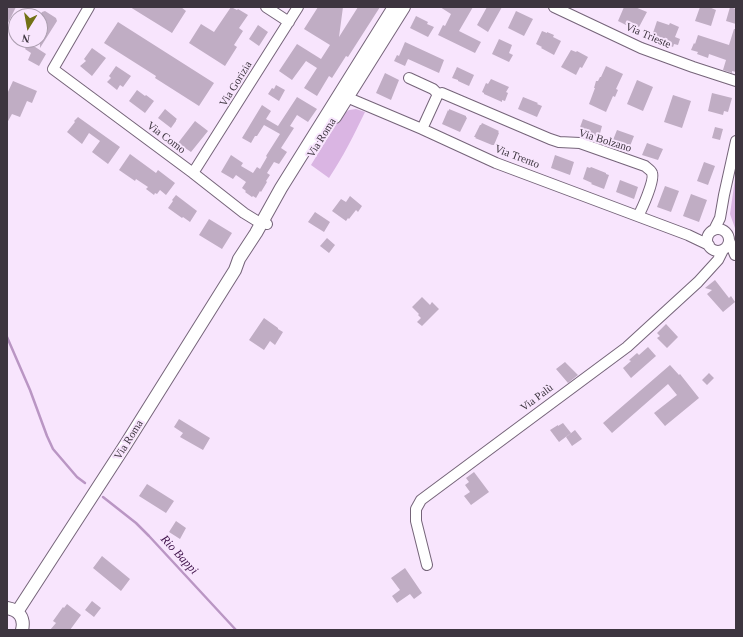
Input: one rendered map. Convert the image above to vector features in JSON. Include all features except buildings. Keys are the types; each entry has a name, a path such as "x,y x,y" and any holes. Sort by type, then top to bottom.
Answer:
{"street":[{"name":"Via Como","path":"89,7 52,69 244,213 264,224"},
{"path":"266,7 289,22"},
{"name":"Via Gorizia","path":"193,174 298,7"},
{"name":"Via Roma","path":"344,95 394,7"},
{"name":"Via Roma","path":"22,630 22,619 12,610 126,444 237,266 239,259 264,224 280,188 404,7"},
{"name":"Via Trieste","path":"554,7 641,48 736,81"},
{"name":"Via Bolzano","path":"409,78 434,89 438,94 442,93 550,139 559,142 580,143 645,166 652,172 653,178 638,216"},
{"path":"422,129 438,94"},
{"name":"Via Trento","path":"344,95 496,163 688,235 721,244"},
{"name":"Via Palù","path":"427,565 416,521 416,509 421,500 627,347 698,282 713,265 714,257 721,244 720,218 736,141"},
{"name":"Via Palù","path":"720,218 707,240 721,244 735,256"},
{"path":"712,232 720,230 721,244"},
{"name":"Via Trento","path":"688,235 712,232"}],"shaded area":[{"path":"356,109 365,112 348,146 329,178 311,165 341,116 349,110"},
{"path":"736,172 736,231 730,214"}],"waterway":[{"name":"Rio Bappi","path":"7,337 53,449 77,477 85,483"},
{"name":"Rio Bappi","path":"103,497 136,523 236,630"}]}
